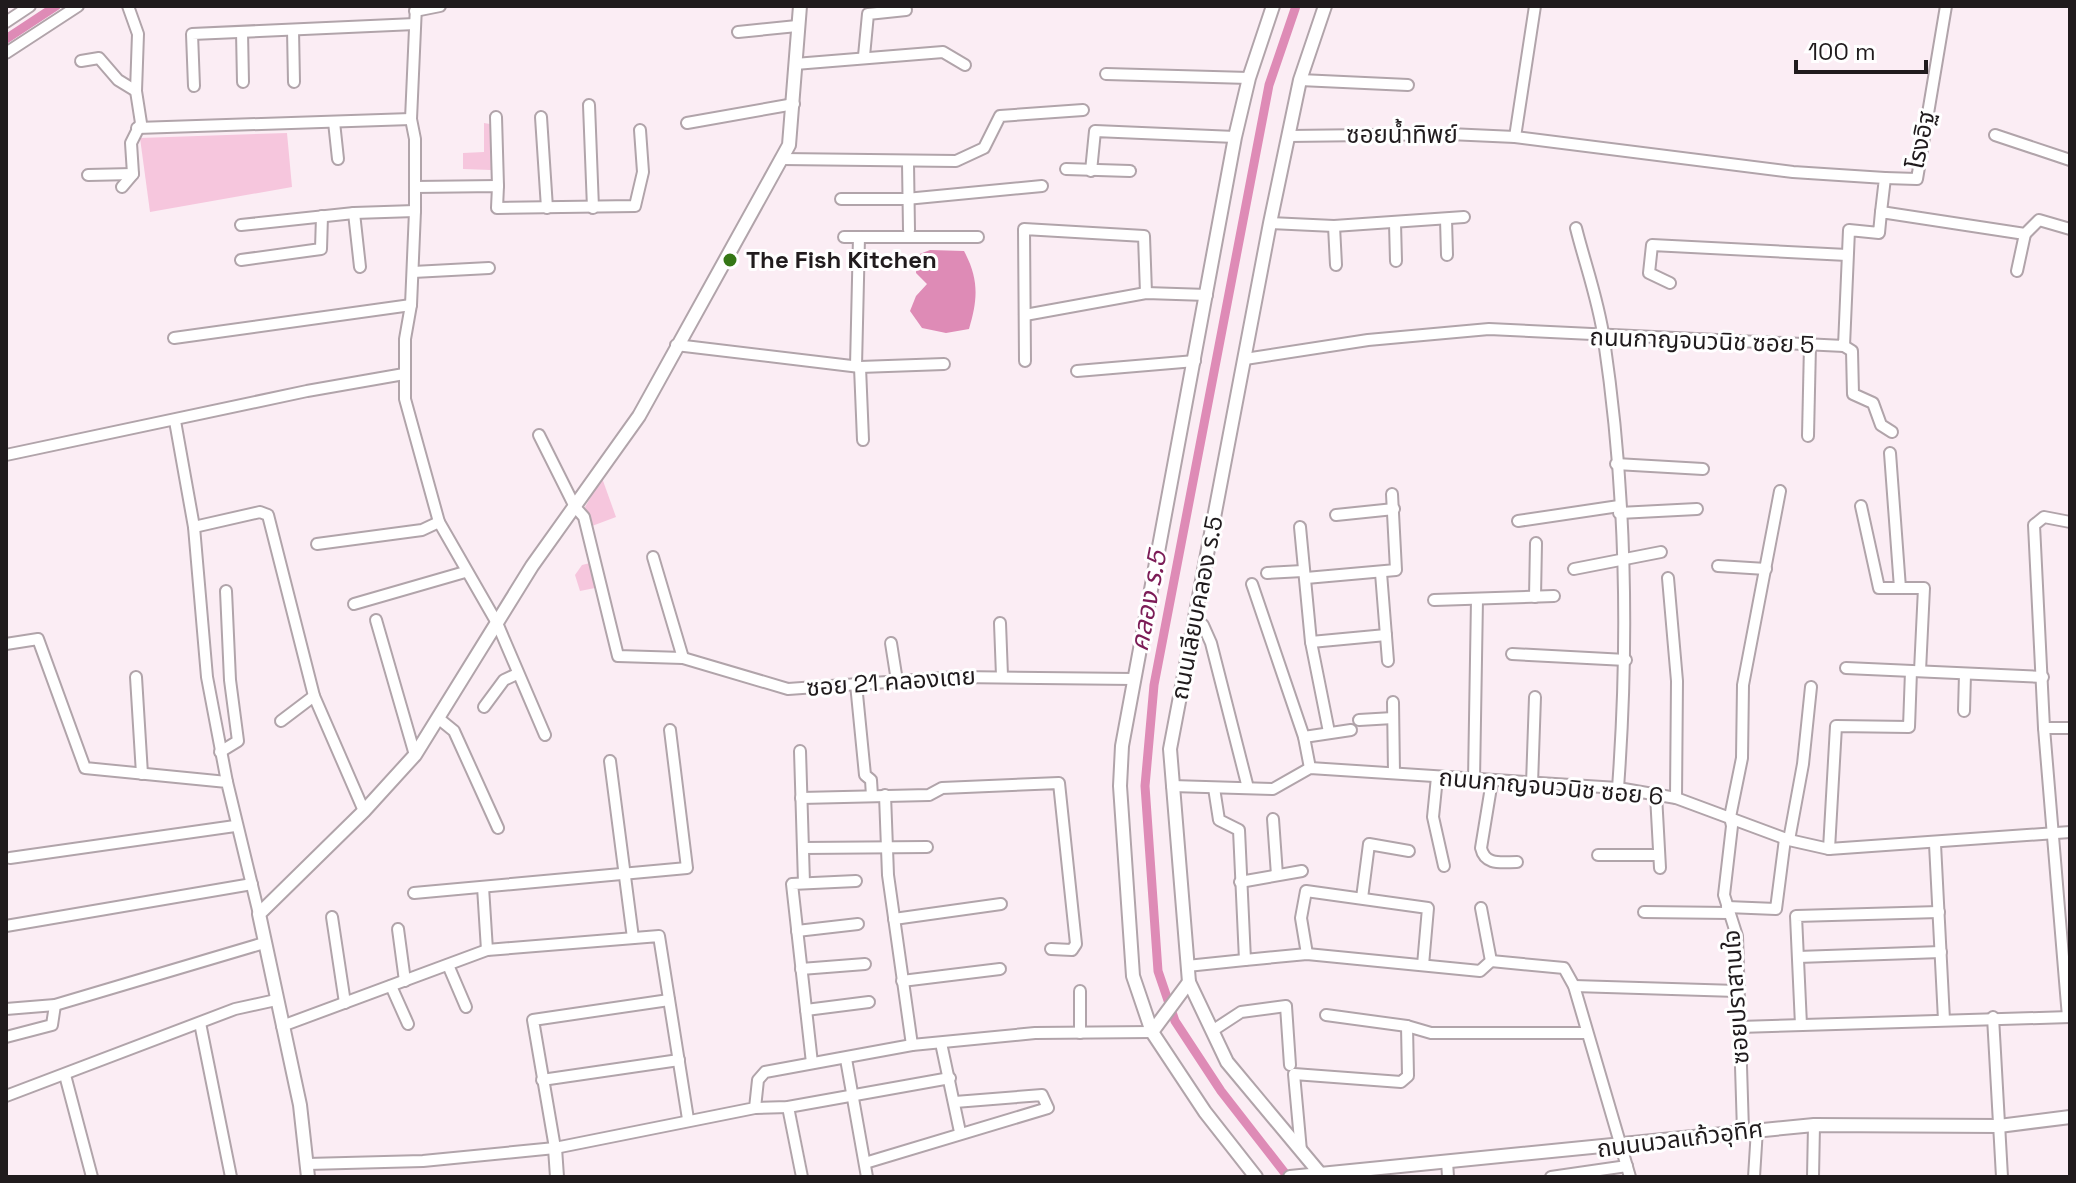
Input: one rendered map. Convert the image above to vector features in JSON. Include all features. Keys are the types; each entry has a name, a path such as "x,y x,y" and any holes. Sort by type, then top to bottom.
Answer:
{"street":[{"path":"6,22 30,6"},
{"path":"6,53 78,6"},
{"path":"122,187 133,174 131,143 141,123 136,91 138,34 128,6"},
{"path":"440,6 416,8 411,119 415,139 415,211 405,399 439,522 497,623 545,735"},
{"path":"259,914 364,811 415,755 532,566 639,416 789,145 800,6"},
{"name":"ถนนเลียบคลอง ร.5","path":"1256,1177 1205,1112 1152,1032 1133,976 1120,786 1122,746 1235,137 1249,78 1273,6"},
{"name":"ถนนเลียบคลอง ร.5","path":"1322,1175 1227,1062 1189,982 1170,749 1270,223 1300,80 1325,6"},
{"path":"1515,137 1535,6"},
{"name":"โรงอิฐ","path":"1885,178 1917,179 1946,6"},
{"path":"864,56 868,14 906,10"},
{"path":"194,86 192,34 415,24"},
{"path":"738,32 797,26"},
{"path":"293,30 294,82"},
{"path":"242,32 243,82"},
{"path":"795,64 943,52 965,65"},
{"path":"81,61 99,58 118,80 136,91"},
{"path":"1106,74 1249,78"},
{"path":"1300,80 1408,85"},
{"path":"687,123 794,104"},
{"path":"589,105 593,208"},
{"path":"782,159 908,163 956,161 984,148 996,121 1008,114 1083,110"},
{"path":"496,117 497,208 635,206 643,172 640,130"},
{"path":"541,117 547,208"},
{"path":"137,128 411,119"},
{"path":"334,122 338,159"},
{"path":"1091,171 1095,131 1235,137"},
{"name":"ซอยน้ำทิพย์","path":"1289,136 1449,134 1515,137 1793,172 1885,178"},
{"path":"1995,135 2070,160"},
{"path":"908,163 906,199 909,230"},
{"path":"1066,169 1130,171"},
{"path":"88,175 133,174"},
{"path":"1670,283 1649,273 1651,245 1847,255 1849,230 1879,233 1885,178"},
{"path":"415,187 498,186"},
{"path":"841,199 906,199 1042,186"},
{"path":"241,225 354,213 415,211"},
{"path":"1881,212 2025,234"},
{"path":"354,213 360,267"},
{"path":"241,260 321,249 322,216"},
{"path":"1270,223 1334,226 1464,217"},
{"path":"1446,219 1447,255"},
{"path":"2017,271 2025,234 2039,220 2070,229"},
{"path":"1395,223 1396,261"},
{"path":"1334,226 1336,265"},
{"path":"1576,228 1604,337 1616,464 1626,660 1618,788"},
{"path":"1025,361 1024,229 1144,236 1146,293"},
{"path":"844,237 978,237"},
{"path":"859,237 858,367 863,440"},
{"name":"ถนนกาญจนวนิช ซอย 5","path":"1245,359 1368,340 1489,329 1604,337 1844,346 1847,255"},
{"path":"413,272 489,268"},
{"path":"1025,315 1146,293 1207,295"},
{"path":"174,338 411,305"},
{"path":"676,345 858,367 944,364"},
{"path":"1808,436 1810,345"},
{"path":"1844,346 1852,351 1853,393 1873,403 1881,425 1892,432"},
{"path":"1077,371 1195,361"},
{"path":"6,455 307,391 404,374"},
{"path":"175,421 194,527 207,677 220,752 300,1105 308,1171 555,1148 688,1119 755,1108 788,1107 950,1078"},
{"path":"539,435 575,507"},
{"path":"1890,453 1900,588"},
{"path":"1616,464 1703,469"},
{"name":"ซอยปราสานใจ","path":"1743,1131 1737,936 1724,895 1732,826 1730,817 1742,758 1743,685 1780,491"},
{"path":"1267,573 1393,572 1399,564 1392,494"},
{"path":"1829,849 1836,726 1909,727 1924,588 1879,588 1861,506"},
{"name":"ซอย 21 คลองเตย","path":"575,507 584,517 591,540 618,656 683,658 788,689 1002,676 1134,679"},
{"path":"1336,515 1394,509"},
{"path":"1518,521 1619,510 1697,509"},
{"path":"194,527 260,512 268,515 314,696 364,811"},
{"path":"1739,1027 2069,1017 2044,728 2034,525 2044,517 2070,522"},
{"path":"317,544 422,530 439,522"},
{"path":"1300,527 1311,642 1329,732"},
{"path":"1535,597 1536,543"},
{"path":"1574,569 1661,552"},
{"path":"653,557 683,658"},
{"path":"1718,566 1766,569"},
{"path":"354,604 465,572"},
{"path":"1381,573 1388,661"},
{"path":"1668,578 1677,681 1676,798"},
{"path":"1172,786 1273,789 1310,768 1304,737 1252,584"},
{"path":"220,752 238,741 230,680 226,591"},
{"path":"1434,600 1554,596"},
{"path":"1474,780 1477,599"},
{"path":"376,620 415,755"},
{"path":"1194,621 1203,625 1211,643 1248,788"},
{"path":"1000,623 1002,676"},
{"path":"1311,642 1386,635"},
{"path":"6,644 38,639 85,768 227,782"},
{"path":"891,643 897,681"},
{"path":"1512,654 1626,660"},
{"path":"1846,668 2043,677"},
{"path":"484,707 504,680 517,674"},
{"path":"1964,711 1965,674"},
{"path":"136,677 142,774"},
{"path":"856,684 865,775 871,780 872,796"},
{"path":"1644,912 1776,909 1803,764 1811,687"},
{"path":"281,721 314,696"},
{"path":"1532,784 1535,697"},
{"path":"1393,702 1394,773"},
{"path":"438,718 454,731 498,828"},
{"path":"1359,720 1393,718"},
{"path":"2044,728 2070,728"},
{"path":"414,893 687,868 670,730"},
{"path":"1304,737 1351,730"},
{"path":"800,751 804,883"},
{"path":"610,761 633,938"},
{"name":"ถนนกาญจนวนิช ซอย 6","path":"1310,768 1618,788 1676,798 1787,840 1829,849 1935,844 2070,832"},
{"path":"1437,777 1433,817 1444,866"},
{"path":"1492,781 1481,848 1483,856 1489,861 1517,862"},
{"path":"801,798 929,795 942,788 1059,783 1076,944 1072,950 1051,949"},
{"path":"1214,788 1219,820 1239,830 1245,960"},
{"path":"885,795 894,919 912,1045"},
{"path":"1656,795 1660,868"},
{"path":"1273,819 1277,875"},
{"path":"10,858 235,826"},
{"path":"1362,898 1369,844 1409,851"},
{"path":"1935,844 1944,1020"},
{"path":"803,848 927,847"},
{"path":"1598,855 1657,855"},
{"path":"1240,882 1302,871"},
{"path":"812,1063 792,884 856,881"},
{"path":"6,926 252,884"},
{"path":"483,887 487,950"},
{"path":"1307,954 1301,918 1306,891 1428,908 1423,965"},
{"path":"894,919 1001,904"},
{"path":"1481,908 1491,961"},
{"path":"1801,1025 1796,916 1939,912"},
{"path":"332,917 345,1003"},
{"path":"797,931 858,924"},
{"path":"398,929 405,981"},
{"path":"282,1026 487,950 659,936 688,1119"},
{"path":"6,1009 55,1005 264,943"},
{"path":"1798,957 1941,952"},
{"path":"1187,966 1307,954 1480,971 1491,961 1564,968 1574,986 1629,1172 1551,1177"},
{"path":"801,969 865,964"},
{"path":"448,965 466,1007"},
{"path":"902,981 1000,969"},
{"path":"755,1108 760,1075 812,1063 912,1045 1035,1033 1152,1032 1189,982"},
{"path":"391,986 408,1024"},
{"path":"1574,986 1737,991"},
{"path":"1080,991 1080,1033"},
{"path":"6,1096 235,1009 276,1000"},
{"path":"557,1177 555,1148 533,1020 669,1000"},
{"path":"806,1010 869,1002"},
{"path":"6,1037 52,1025 55,1005"},
{"path":"1212,1031 1241,1012 1286,1006 1290,1065"},
{"path":"1326,1015 1407,1026 1431,1033 1587,1033"},
{"path":"1993,1017 2002,1177"},
{"path":"200,1023 231,1177"},
{"path":"1301,1151 1294,1074 1401,1082 1408,1076 1407,1026"},
{"path":"941,1043 960,1132"},
{"path":"846,1059 867,1177"},
{"path":"542,1080 679,1060"},
{"path":"65,1075 92,1177"},
{"path":"865,1163 1048,1108 1048,1102 1042,1095 955,1102"},
{"path":"788,1107 802,1177"},
{"name":"ถนนนวลแก้วอุทิศ","path":"1290,1177 1621,1146 1757,1129 1814,1125 1999,1126 2070,1117"},
{"path":"1813,1177 1814,1125"},
{"path":"1754,1177 1757,1129"},
{"path":"1447,1161 1448,1177"}],"shaded area":[{"path":"484,123 490,124 491,170 463,169 463,153 484,152"},
{"path":"287,133 292,187 150,212 140,138"},
{"path":"930,250 964,251 976,289 969,329 946,333 922,328 910,311 916,296 927,284 916,273 917,255"},
{"path":"602,478 616,517 592,526 585,507"},
{"path":"594,562 600,587 580,591 575,575 582,565"}],"waterway":[{"path":"6,39 56,6"},
{"name":"คลอง ร.5","path":"1288,1177 1221,1091 1175,1021 1158,971 1145,786 1154,685 1269,85 1296,6"}],"place":[{"name":"The Fish Kitchen","path":"730,260"}]}
